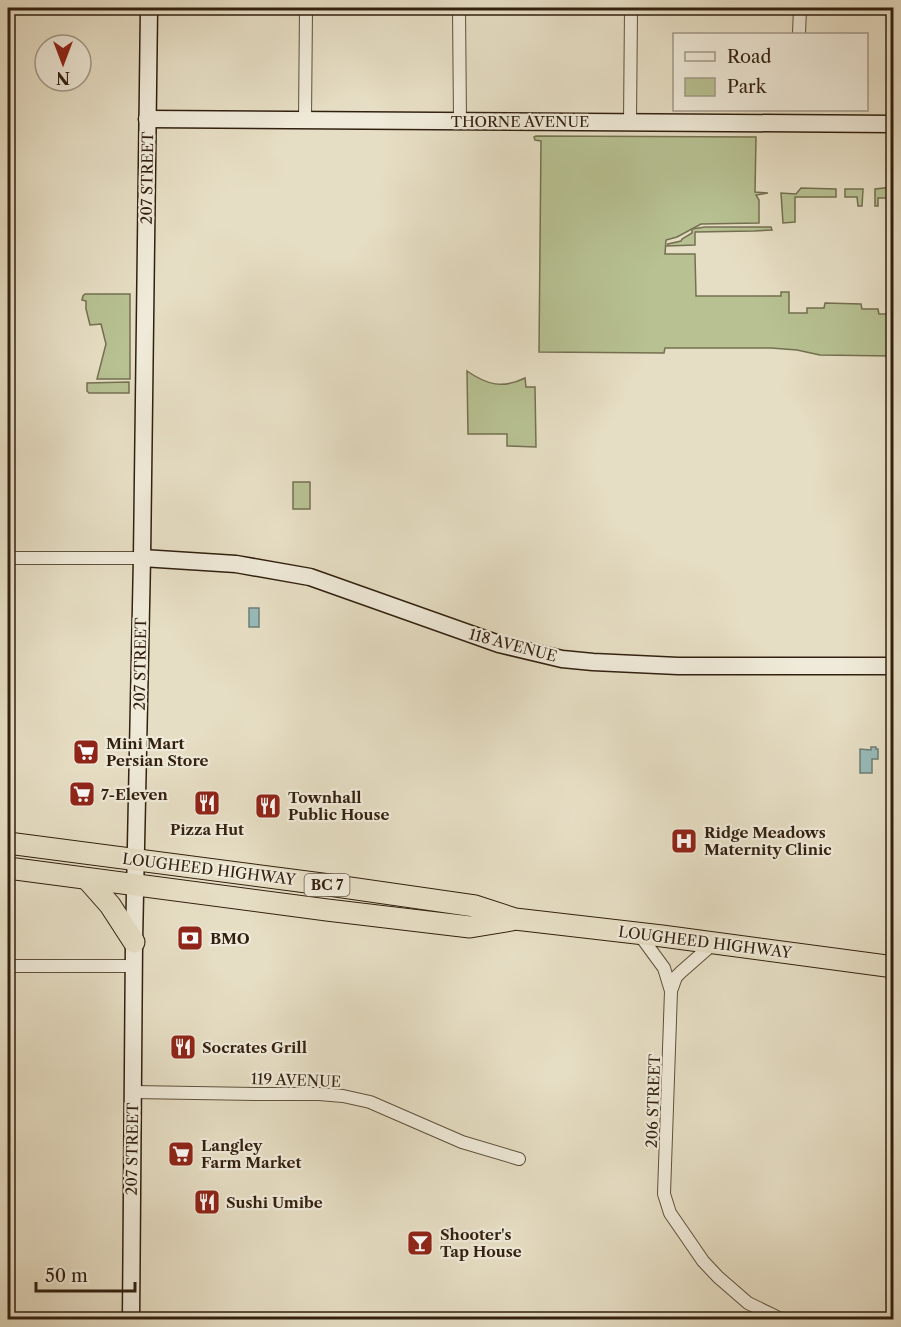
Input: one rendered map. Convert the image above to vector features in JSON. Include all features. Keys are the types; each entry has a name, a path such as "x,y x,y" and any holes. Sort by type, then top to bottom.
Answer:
{"highway":[{"name":"LOUGHEED HIGHWAY","path":"8,843 475,906 515,920 638,933 894,967"},
{"name":"LOUGHEED HIGHWAY","path":"8,868 470,927 515,920"},
{"path":"87,879 110,905 134,942"}],"street":[{"name":"207 STREET","path":"131,1320 134,942 142,558 149,8"},
{"path":"305,120 306,8"},
{"path":"459,8 460,121"},
{"path":"630,122 631,8"},
{"path":"799,33 800,8"},
{"name":"THORNE AVENUE","path":"147,119 630,122 798,117 894,124"},
{"path":"8,558 142,558"},
{"name":"118 AVENUE","path":"142,558 236,564 310,578 499,644 562,659 678,666 894,666"},
{"name":"206 STREET","path":"638,933 664,968 671,991 664,1194 669,1213 703,1261 718,1277 748,1303 783,1320"},
{"path":"671,991 676,977 714,943"},
{"path":"8,966 134,966"},
{"name":"119 AVENUE","path":"133,1092 343,1096 370,1102 462,1142 519,1159"}],"green space":[{"path":"536,136 756,137 755,192 768,193 756,195 759,200 759,223 701,224 677,237 666,240 665,254 695,254 696,296 781,296 781,292 789,292 789,313 807,313 807,308 824,308 825,303 861,304 862,309 878,309 879,314 893,314 893,356 820,355 771,348 665,348 664,353 539,352 541,141 535,140"},
{"path":"893,187 893,198 878,198 878,206 875,206 875,189"},
{"path":"801,188 836,189 836,197 795,197 795,222 783,223 781,193 796,194"},
{"path":"845,189 863,189 862,206 858,206 857,197 845,197"},
{"path":"771,227 772,230 695,232 695,245 667,246 681,241 692,233 692,229"},
{"path":"85,294 130,294 130,379 97,379 106,344 101,324 90,325 86,301 82,300"},
{"path":"467,371 481,380 495,384 509,384 525,378 526,387 535,387 536,447 507,446 507,434 468,434"},
{"path":"129,382 129,393 89,393 87,391 87,383"},
{"path":"293,482 310,482 310,509 293,509"}],"water":[{"path":"249,608 259,608 259,627 249,627"},
{"path":"871,747 878,749 878,759 872,759 872,773 860,773 860,749 871,750"}],"place":[{"name":"Mini Mart Persian Store","path":"86,752"},
{"name":"7-Eleven","path":"82,794"},
{"name":"Pizza Hut","path":"207,803"},
{"name":"Townhall Public House","path":"268,806"},
{"name":"Ridge Meadows Maternity Clinic","path":"684,841"},
{"name":"BMO","path":"190,938"},
{"name":"Socrates Grill","path":"183,1047"},
{"name":"Langley Farm Market","path":"181,1154"},
{"name":"Sushi Umibe","path":"207,1202"},
{"name":"Shooter's Tap House","path":"420,1243"}]}
